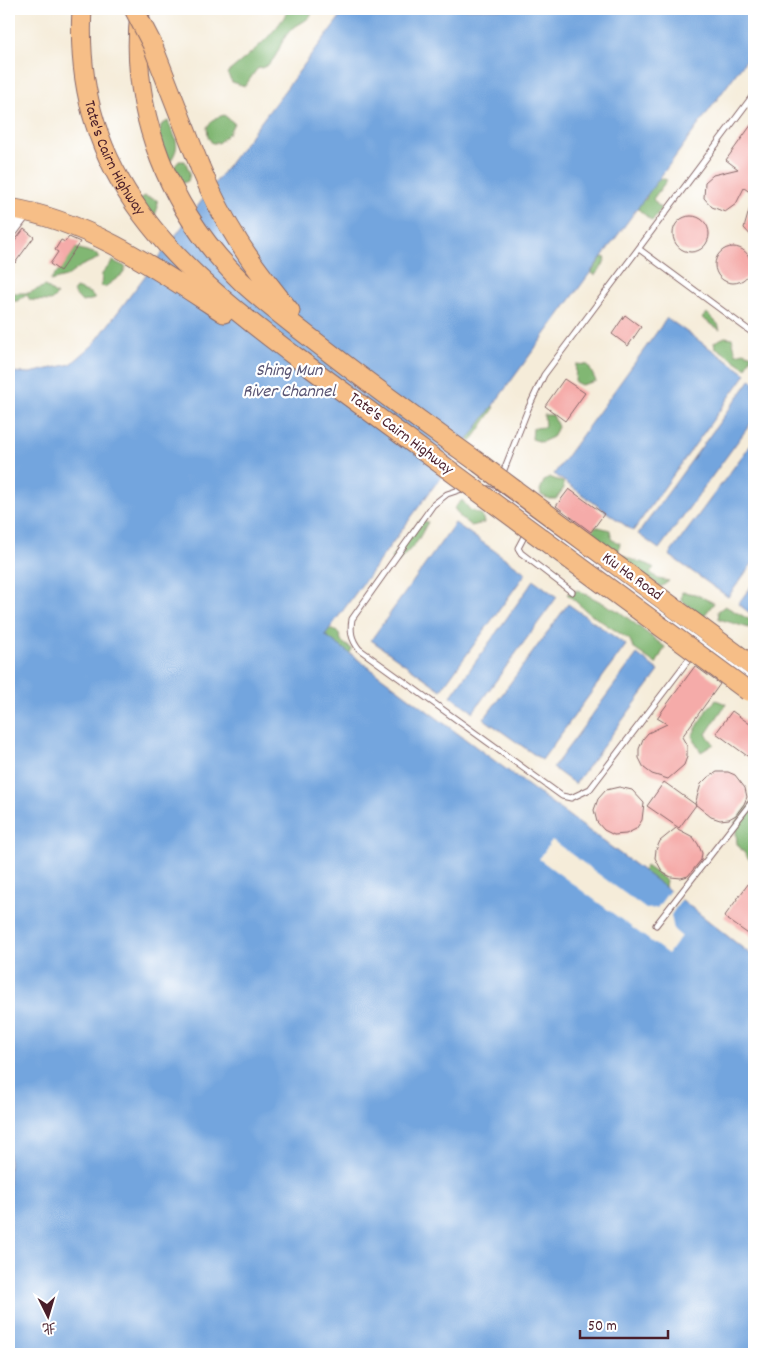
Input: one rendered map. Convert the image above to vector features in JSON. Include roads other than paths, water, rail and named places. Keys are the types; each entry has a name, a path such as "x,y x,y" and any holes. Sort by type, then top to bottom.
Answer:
{"highway":[{"name":"Tate's Cairn Highway","path":"82,9 81,40 88,95 100,139 120,183 145,220 180,261 278,344 754,696"},
{"path":"134,9 152,44 222,217 254,268 313,340"},
{"name":"Tate's Cairn Highway","path":"140,9 138,61 143,102 152,139 167,178 200,233 242,282 288,322 754,667"},
{"path":"17,212 59,221 114,245 278,344"}],"street":[{"path":"9,236 17,212"}],"lane":[{"path":"701,643 590,789 570,798 562,796 359,649 352,640 350,629 352,619 433,505 447,494 462,488 486,488 495,492 528,409 544,375 754,94"},
{"path":"639,249 754,334"},
{"name":"Kiu Ha Road","path":"495,492 754,682"},
{"path":"534,520 518,548 521,553 572,592"},
{"path":"656,925 754,799"}],"water":[{"name":"Shing Mun River Channel","path":"346,9 754,9 754,49 325,635 677,896 754,957 754,1354 9,1354 9,372 30,373 71,364 93,345"},
{"path":"667,318 746,374 633,531 554,474"},
{"path":"751,379 754,382 754,419 659,549 638,534"},
{"path":"754,440 754,561 728,597 669,555"},
{"path":"455,523 526,573 441,690 371,640"},
{"path":"534,580 557,597 473,712 451,696"},
{"path":"754,582 754,616 738,604"},
{"path":"568,604 626,645 542,760 484,719"},
{"path":"637,654 659,671 575,784 553,768"}]}
